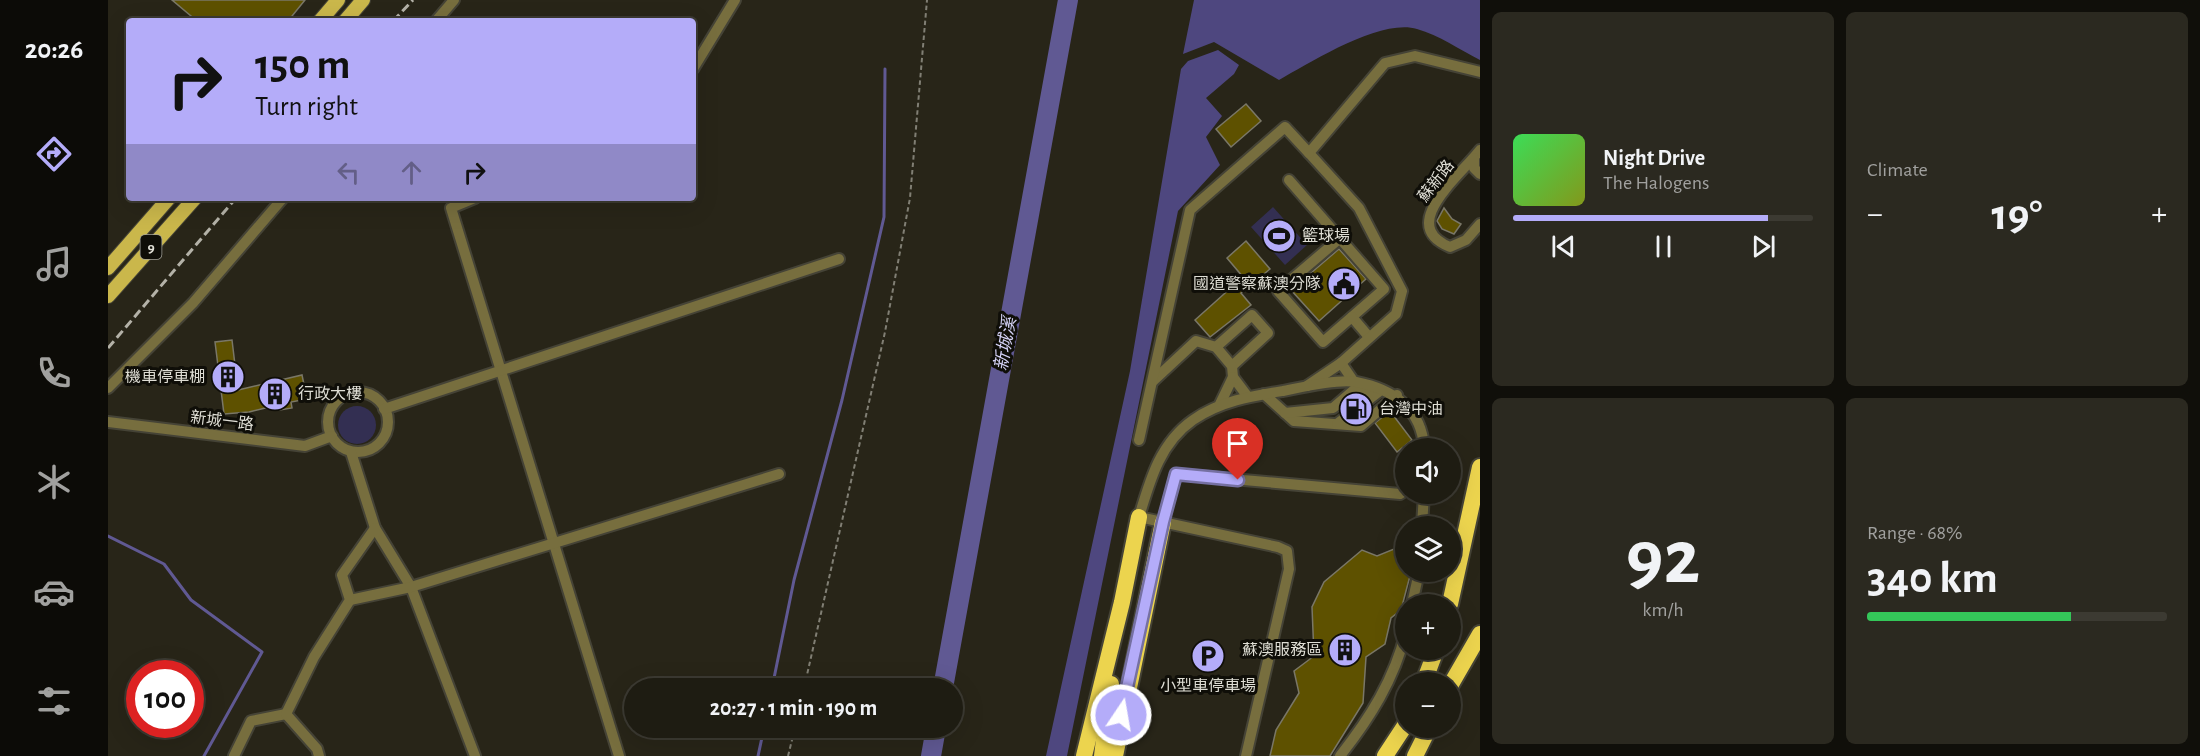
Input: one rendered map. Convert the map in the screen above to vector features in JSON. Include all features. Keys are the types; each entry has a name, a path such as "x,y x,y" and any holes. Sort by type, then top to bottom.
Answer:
{"highway":[{"path":"1452,594 1480,467"},
{"path":"1084,756 1122,602 1139,517"},
{"path":"1115,756 1121,715 1163,522"},
{"path":"1102,756 1122,602"},
{"path":"1457,672 1480,634"},
{"path":"1121,715 1121,756"},
{"path":"1385,756 1398,738"},
{"path":"1393,756 1401,738"},
{"path":"1415,756 1424,738"},
{"path":"1423,756 1431,738"}],"main road":[{"path":"323,18 338,0"},
{"path":"348,18 363,0"},
{"name":"9","path":"108,268 166,201"},
{"name":"9","path":"108,296 192,201"}],"street":[{"path":"439,18 454,0"},
{"path":"696,64 735,0"},
{"path":"1309,153 1385,63 1415,56 1480,72"},
{"path":"1139,440 1190,210 1285,127 1359,208 1402,291 1396,314 1341,363 1307,387"},
{"name":"蘇新路","path":"1477,154 1474,168 1480,174"},
{"name":"蘇新路","path":"1477,154 1428,213 1428,229 1437,241 1450,247 1466,240 1480,224"},
{"path":"1289,180 1384,289 1323,342 1278,291 1339,239"},
{"path":"108,388 193,303 280,201"},
{"path":"468,201 451,208 619,756"},
{"path":"384,409 839,259"},
{"path":"1216,347 1252,315 1268,333 1232,371 1220,405"},
{"path":"1352,317 1370,337"},
{"path":"1153,381 1196,340 1216,347 1248,397"},
{"path":"1341,363 1354,382"},
{"path":"1246,756 1289,569 1287,551 1278,547 1139,517 1150,479 1165,447 1192,420 1220,405 1264,394 1354,382 1397,395 1414,412 1423,438"},
{"path":"1285,413 1334,408 1355,389 1381,390"},
{"path":"1337,424 1381,390"},
{"path":"354,393 370,395 384,409 388,424 380,443 366,451 351,452 337,444 328,426 330,411 344,396 354,393"},
{"path":"1264,394 1294,421 1360,426 1397,395"},
{"name":"新城一路","path":"108,423 305,446 332,436"},
{"path":"351,452 375,528 411,587 475,756"},
{"path":"286,714 314,657 351,600 411,587 779,474"},
{"path":"1163,522 1176,474 1395,494"},
{"path":"351,600 342,575 375,528"},
{"path":"1340,756 1378,704 1397,660"},
{"path":"234,756 251,720 286,714"},
{"path":"286,714 316,749 319,756"}],"path":[{"path":"806,678 885,332 908,209 927,0"},
{"path":"788,756 792,738"}],"shaded area":[{"path":"1194,0 1480,0 1480,60 1433,35 1417,29 1402,27 1385,30 1346,44 1279,80 1214,42 1183,54"},
{"path":"1218,50 1239,65 1234,74 1206,98 1222,116 1206,137 1220,165 1178,211 1067,756 1046,756 1130,371 1181,69 1188,61"},
{"name":"籃球場","path":"1273,207 1307,245 1285,265 1251,227"},
{"path":"357,406 364,407 370,412 375,418 375,432 370,438 364,443 357,444 350,443 344,438 339,432 338,425 339,418 344,412 350,407"}],"building":[{"path":"172,0 305,0 290,18 193,18"},
{"path":"1246,104 1261,121 1231,147 1216,129"},
{"path":"1444,208 1452,219 1461,224 1454,234 1442,229 1437,221"},
{"path":"1246,241 1270,269 1241,293 1251,305 1210,337 1195,320 1243,277 1227,258"},
{"name":"國道警察蘇澳分隊","path":"1339,249 1366,279 1319,321 1291,290"},
{"path":"232,340 238,390 302,375 307,399 291,402 292,408 280,410 278,405 249,412 224,414 215,342"},
{"path":"1390,411 1410,438 1395,438 1395,449 1375,423"},
{"name":"蘇澳服務區","path":"1362,550 1377,556 1395,550 1395,582 1408,582 1405,594 1395,594 1395,615 1391,618 1385,644 1366,657 1363,703 1330,756 1270,756 1276,730 1299,693 1294,671 1314,656 1312,607 1324,582"}],"waterway":[{"name":"新城溪","path":"945,678 1068,0"},
{"path":"774,678 794,580 842,400 884,217 885,69"},
{"path":"108,536 164,564 191,600 262,652 204,756"},
{"path":"758,756 762,738"},
{"name":"新城溪","path":"931,756 934,738"}],"railway":[{"path":"396,18 413,0"},
{"path":"108,348 233,201"}],"place":[{"name":"籃球場","path":"1279,236"},
{"name":"國道警察蘇澳分隊","path":"1344,284"},
{"name":"機車停車棚","path":"228,377"},
{"name":"行政大樓","path":"275,394"},
{"name":"台灣中油","path":"1356,409"},
{"name":"蘇澳服務區","path":"1345,650"},
{"name":"小型車停車場","path":"1208,656"}],"route":[{"path":"1121,715 1163,522 1176,474 1238,480"}]}
